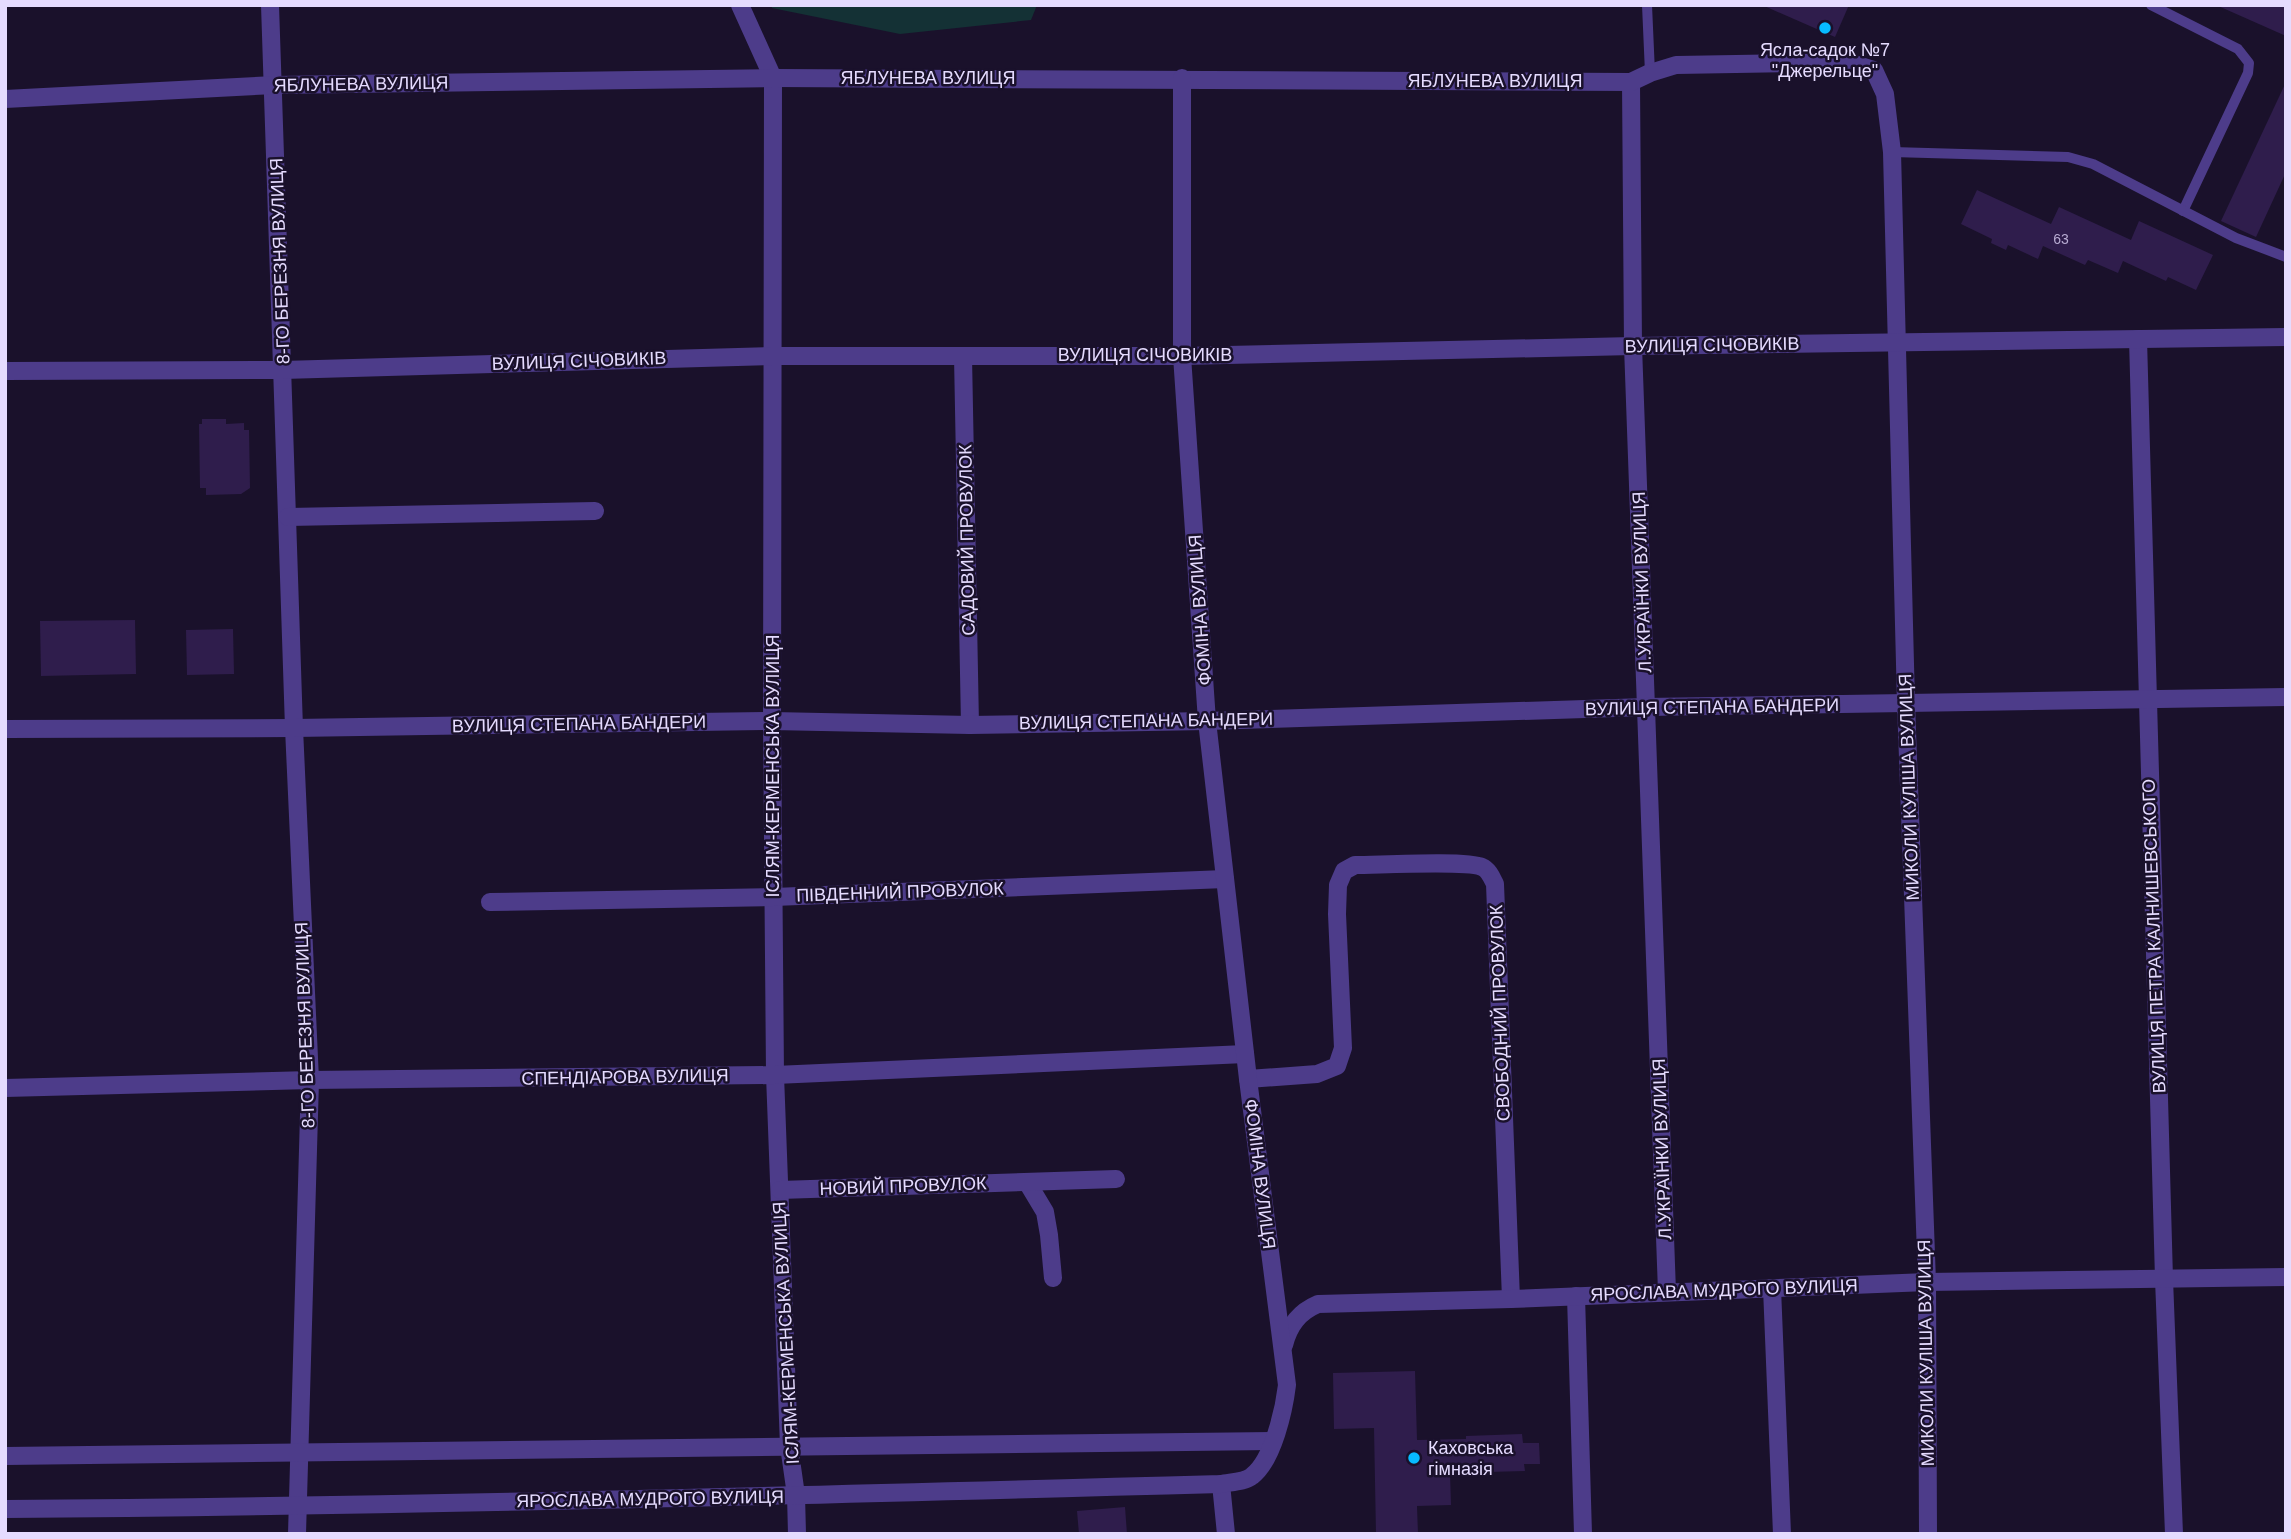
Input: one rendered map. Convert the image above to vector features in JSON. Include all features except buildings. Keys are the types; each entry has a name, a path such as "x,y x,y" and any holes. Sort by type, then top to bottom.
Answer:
{"street":[{"name":"8-ГО БЕРЕЗНЯ ВУЛИЦЯ","path":"270,5 275,85 294,728 310,1080 297,1534"},
{"name":"ІСЛЯМ-КЕРМЕНСЬКА ВУЛИЦЯ","path":"740,5 773,78 772,721 775,1075 789,1446 796,1495 797,1534"},
{"name":"ЯБЛУНЕВА ВУЛИЦЯ","path":"5,99 275,85 773,78 1631,82 1676,65 1848,62"},
{"name":"МИКОЛИ КУЛІША ВУЛИЦЯ","path":"1848,62 1874,70 1885,94 1892,152 1906,703 1927,1282 1928,1534"},
{"name":"ФОМІНА ВУЛИЦЯ","path":"1182,78 1182,356 1207,721 1248,1079 1283,1348"},
{"name":"Л.УКРАЇНКИ ВУЛИЦЯ","path":"1631,82 1633,346 1667,1293"},
{"name":"ВУЛИЦЯ СІЧОВИКІВ","path":"5,371 283,370 773,356 1182,356 1633,346 2286,337"},
{"name":"ВУЛИЦЯ ПЕТРА КАЛНИШЕВСЬКОГО","path":"2137,339 2164,1279 2174,1534"},
{"name":"САДОВИЙ ПРОВУЛОК","path":"963,356 970,725"},
{"path":"288,517 594,510"},
{"name":"ВУЛИЦЯ СТЕПАНА БАНДЕРИ","path":"5,729 772,721 970,725 1207,721 1646,707 2286,697"},
{"name":"СВОБОДНИЙ ПРОВУЛОК","path":"1248,1079 1317,1074 1337,1066 1343,1048 1338,885 1344,870 1355,865 1460,864 1480,866 1488,872 1495,884 1511,1298"},
{"name":"ПІВДЕННИЙ ПРОВУЛОК","path":"490,902 774,897 1225,879"},
{"name":"СПЕНДІАРОВА ВУЛИЦЯ","path":"5,1088 310,1080 775,1075 1245,1054"},
{"name":"НОВИЙ ПРОВУЛОК","path":"780,1190 1116,1179"},
{"path":"1027,1182 1045,1212 1053,1278"},
{"name":"ЯРОСЛАВА МУДРОГО ВУЛИЦЯ","path":"5,1509 296,1507 1221,1484 1251,1478 1265,1461 1283,1417 1287,1385 1283,1348 1286,1336 1297,1317 1307,1308 1318,1304 1927,1282 2286,1277"},
{"path":"1772,1288 1782,1534"},
{"path":"1576,1296 1583,1534"},
{"path":"5,1456 1273,1441"},
{"path":"1221,1484 1226,1534"}],"lane":[{"path":"1647,5 1650,73"},
{"path":"2151,5 2238,48 2249,63 2248,72 2183,211"},
{"path":"1892,152 2068,157 2093,164 2236,238 2286,257"}],"green space":[{"path":"771,5 1037,5 1031,20 900,34 772,8"}],"place":[{"name":"Ясла-садок №7 \"Джерельце\"","path":"1825,28"},
{"name":"Каховська гімназія","path":"1414,1458"}]}
